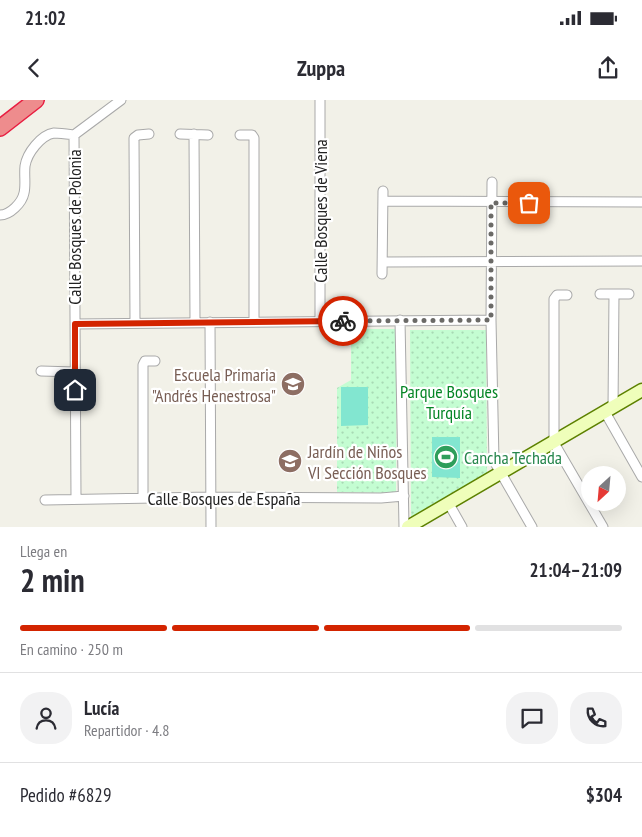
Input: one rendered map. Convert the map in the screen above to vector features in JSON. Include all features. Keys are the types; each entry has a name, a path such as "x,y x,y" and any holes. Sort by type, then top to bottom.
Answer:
{"highway":[{"path":"0,128 36,100"}],"street":[{"name":"Calle Bosques de Polonia","path":"0,215 5,215 15,208 24,194 25,164 29,154 42,138 52,134 74,135 121,100"},
{"name":"Calle Bosques de Viena","path":"320,100 320,321"},
{"path":"135,323 134,138 138,135 149,134"},
{"path":"180,134 208,135"},
{"path":"194,134 195,322"},
{"name":"Calle Bosques de Polonia","path":"74,135 76,498"},
{"path":"240,135 252,135 254,138 254,322"},
{"path":"492,182 491,320 494,461 532,527"},
{"path":"382,274 383,191"},
{"path":"383,202 642,202"},
{"path":"382,262 642,261"},
{"path":"600,294 629,294"},
{"path":"614,294 609,410 642,477"},
{"path":"567,295 557,295 554,299 554,443 603,527"},
{"path":"400,320 404,527"},
{"path":"75,324 491,320"},
{"path":"210,322 211,527"},
{"path":"143,498 143,365 145,361 155,361"},
{"path":"41,371 75,372"},
{"path":"408,527 642,390"},
{"name":"Calle Bosques de España","path":"45,500 76,498 365,498 404,496"},
{"path":"449,504 462,527"}],"green space":[{"path":"351,329 397,329 396,493 337,492 337,388 351,380"},
{"name":"Parque Bosques Turquía","path":"410,330 486,330 487,473 411,517"},
{"path":"341,387 368,387 368,425 341,426"},
{"name":"Cancha Techada","path":"432,437 460,437 460,478 432,477"}],"way so far":[{"path":"343,321 491,320 491,203 529,203"}],"place":[{"name":"Escuela Primaria \"Andrés Henestrosa\"","path":"293,384"},
{"name":"Cancha Techada","path":"446,457"},
{"name":"Jardín de Niños VI Sección Bosques","path":"290,461"}],"route":[{"path":"75,390 75,324 343,321"}]}
